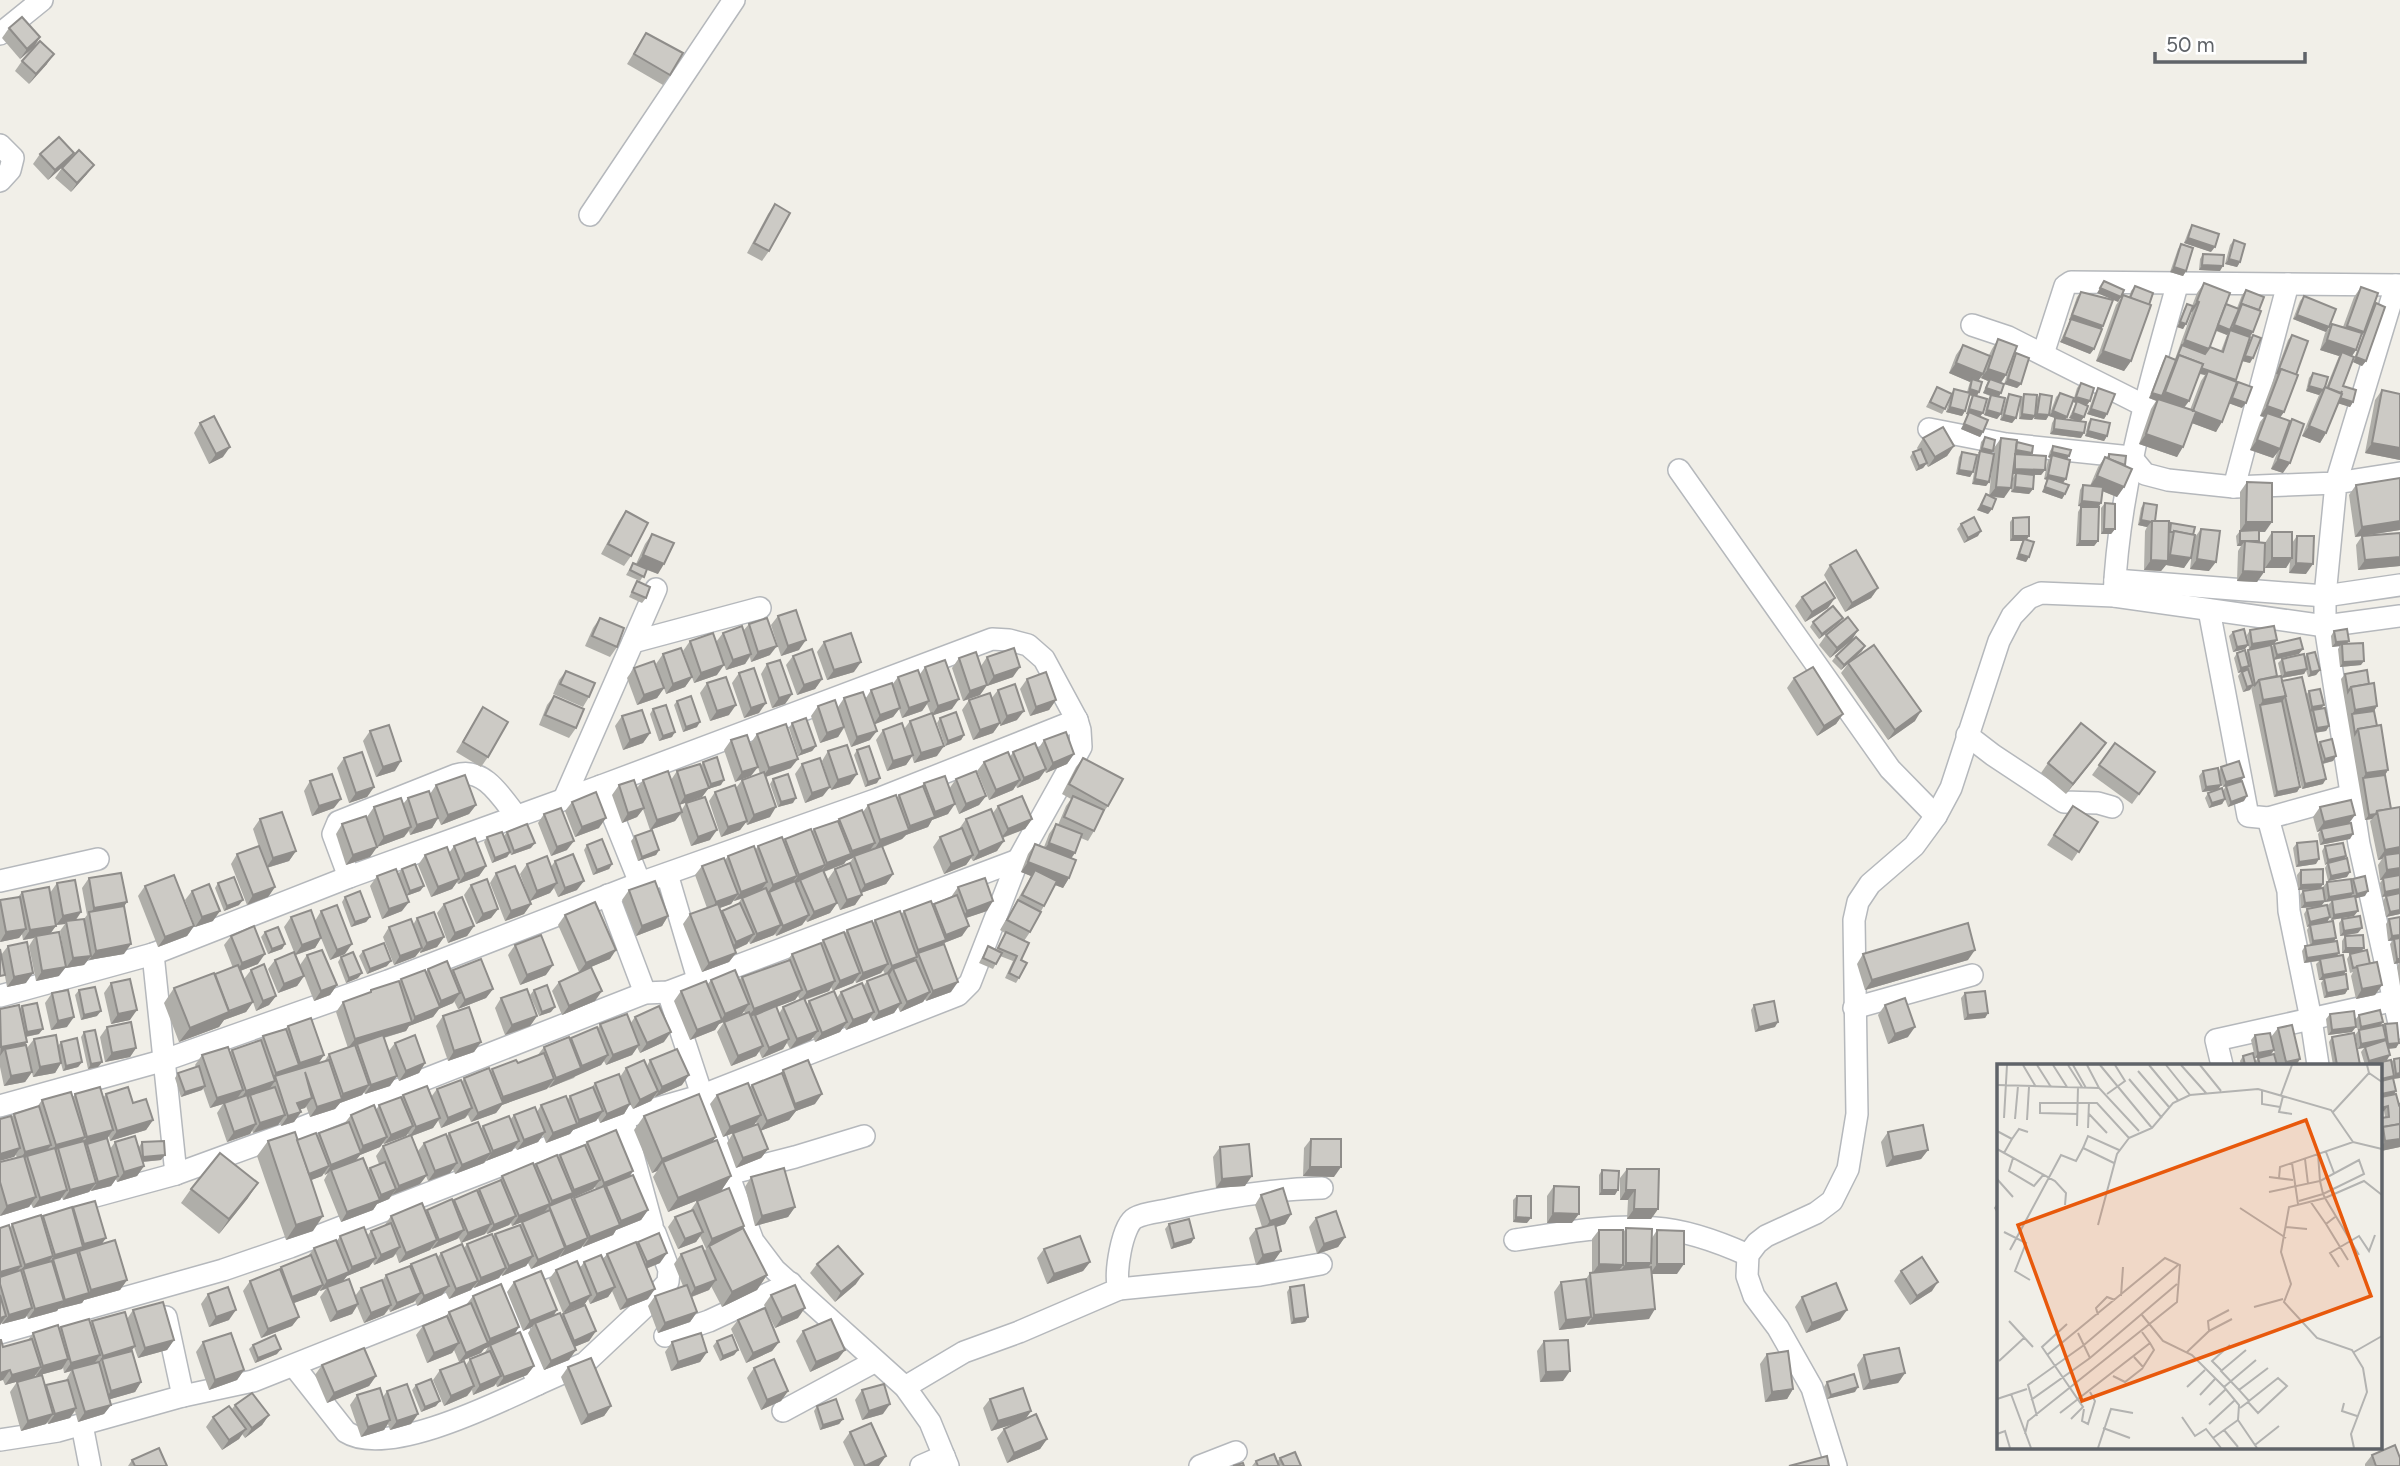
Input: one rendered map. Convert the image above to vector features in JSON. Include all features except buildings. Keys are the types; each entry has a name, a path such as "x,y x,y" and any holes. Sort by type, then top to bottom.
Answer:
{"street":[{"path":"0,34 42,0"},
{"path":"590,215 734,0"},
{"path":"0,145 12,158 10,170 0,181"},
{"path":"2043,354 2065,286 2071,282 2398,285 2336,483 2325,596 2325,626 2358,844 2397,999 2400,1027"},
{"path":"2114,588 2118,530 2131,457 2178,282"},
{"path":"2234,487 2288,284"},
{"path":"1972,326 2008,337 2143,405"},
{"path":"1928,429 2006,444 2131,457 2144,474 2168,480 2234,487 2336,483 2400,474"},
{"path":"1679,470 1890,769 1936,816"},
{"path":"1836,1466 1812,1388 1778,1328 1754,1296 1747,1276 1748,1255 1757,1242 1766,1236 1816,1213 1832,1201 1848,1169 1857,1114 1854,920 1858,902 1870,884 1914,846 1936,816 1951,788 1999,641 2012,616 2029,598 2041,593 2114,588 2325,596 2400,585"},
{"path":"2114,588 2209,610 2325,626 2400,616"},
{"path":"564,799 656,589"},
{"path":"633,642 760,608"},
{"path":"2209,610 2248,816 2268,818 2351,795"},
{"path":"0,996 153,954 349,877 601,786 992,639 1028,645 1044,659 1080,730 1081,747 1018,860 970,983 958,995 703,1095 623,1118 290,1247 223,1270 0,1333"},
{"path":"0,1106 165,1060 388,981 640,883 878,799 1077,720"},
{"path":"1967,734 1993,755 2064,802 2098,803 2112,807"},
{"path":"349,877 333,834 338,822 456,775 464,773 480,776 492,785 517,817"},
{"path":"601,786 640,883"},
{"path":"2268,818 2288,891 2288,911 2318,1064"},
{"path":"0,881 98,859"},
{"path":"0,1222 176,1174 283,1135 645,993 668,992 1018,860"},
{"path":"667,874 698,979"},
{"path":"608,895 645,993"},
{"path":"153,954 176,1174"},
{"path":"1854,1008 1972,975"},
{"path":"668,992 727,1174 753,1241 775,1269 845,1331 874,1362 905,1387 930,1422 946,1461 921,1466"},
{"path":"2222,1064 2216,1040 2397,999"},
{"path":"294,1366 346,1432 368,1440 403,1437 485,1408 585,1363 651,1301 667,1282 669,1270 652,1225 623,1118"},
{"path":"727,1174 864,1136"},
{"path":"1119,1289 1116,1267 1130,1223 1138,1217 1281,1189 1322,1188"},
{"path":"0,1440 58,1431 183,1396 235,1386 294,1366 362,1336 502,1282 593,1251 652,1225"},
{"path":"1515,1240 1596,1228 1656,1228 1718,1242 1748,1255"},
{"path":"905,1387 964,1352 1019,1332 1119,1289 1259,1275 1321,1264"},
{"path":"502,1282 538,1384"},
{"path":"665,1336 709,1321 791,1283"},
{"path":"160,1287 183,1396"},
{"path":"783,1411 874,1362"},
{"path":"82,1425 90,1466"},
{"path":"1200,1466 1236,1452"}]}
